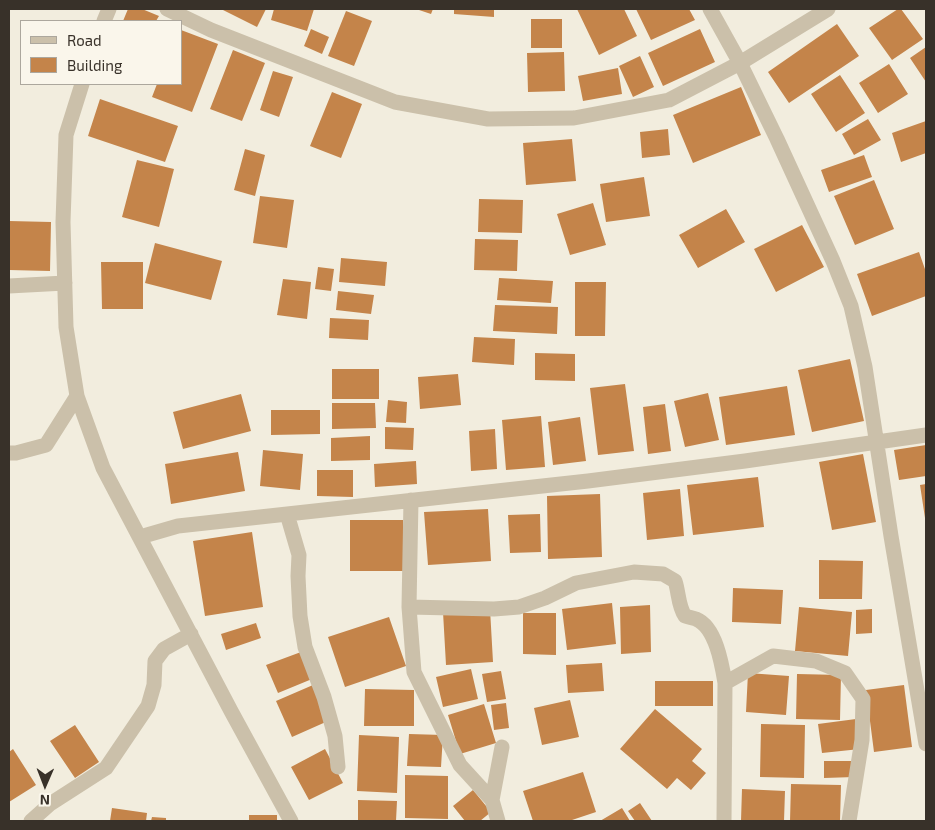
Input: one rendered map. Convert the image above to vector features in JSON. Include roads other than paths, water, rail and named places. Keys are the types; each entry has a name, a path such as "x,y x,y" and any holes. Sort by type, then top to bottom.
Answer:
{"street":[{"path":"167,9 211,30 395,102 488,119 574,118 669,100 740,63 828,9"},
{"path":"710,9 740,63 785,156 833,261 851,306 865,367 926,744"},
{"path":"82,85 66,134 63,222 66,327 77,396 103,468 290,821"},
{"path":"9,286 65,283"},
{"path":"9,453 46,446 77,396"},
{"path":"140,537 178,526 588,481 926,435"},
{"path":"411,500 409,607 414,672 460,765 492,800 498,821"},
{"path":"287,514 299,555 300,616 305,647 324,696 335,736 338,767"},
{"path":"409,607 494,609 519,607 545,598 576,583 634,572 663,574 675,581 680,608 685,616 698,620 706,628 715,643 725,683 724,821"},
{"path":"31,821 50,804 106,768 148,706 154,685 155,660 164,649 191,634"},
{"path":"725,683 773,656 816,661 845,672 863,699 862,740 849,821"},
{"path":"492,800 502,747"}]}
